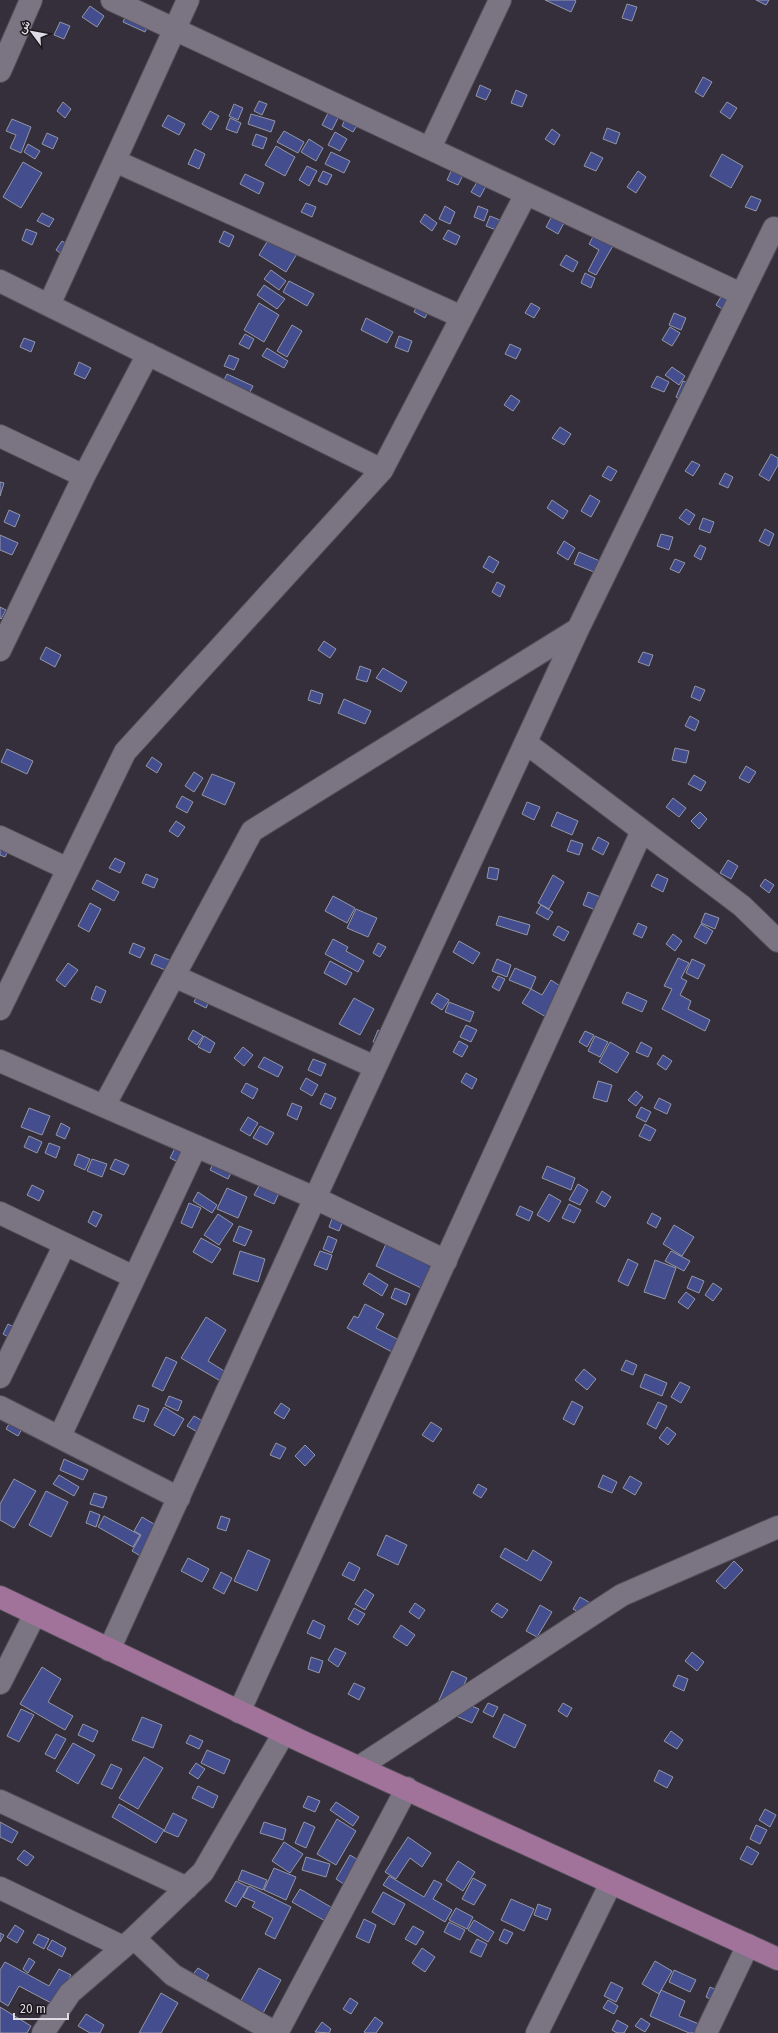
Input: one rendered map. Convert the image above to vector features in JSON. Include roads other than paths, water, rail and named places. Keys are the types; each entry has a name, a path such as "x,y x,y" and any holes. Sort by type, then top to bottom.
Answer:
{"main road":[{"path":"0,1597 359,1768 407,1788 778,1959"}],"street":[{"path":"0,71 31,0"},
{"path":"112,0 741,294"},
{"path":"49,305 188,0"},
{"path":"430,148 500,0"},
{"path":"115,161 462,317"},
{"path":"0,1009 126,752 382,470 526,194"},
{"path":"109,1650 375,1067 578,629 774,228"},
{"path":"0,281 382,470"},
{"path":"0,650 84,476 148,354"},
{"path":"0,436 84,476"},
{"path":"104,1106 252,831 578,629"},
{"path":"526,742 742,906 778,942"},
{"path":"239,1712 642,831"},
{"path":"0,837 68,869"},
{"path":"174,976 375,1067"},
{"path":"0,1061 315,1198 446,1261"},
{"path":"60,1436 196,1146"},
{"path":"0,1214 134,1277"},
{"path":"0,1377 65,1244"},
{"path":"0,1407 60,1436 178,1498"},
{"path":"359,1768 622,1595 778,1527"},
{"path":"0,1683 35,1614"},
{"path":"43,2033 70,1993 129,1942 203,1872 284,1733"},
{"path":"0,1888 129,1942 173,1974 276,2033 407,1788"},
{"path":"0,1801 187,1888"},
{"path":"537,2033 611,1883"},
{"path":"706,2033 748,1945"}]}
